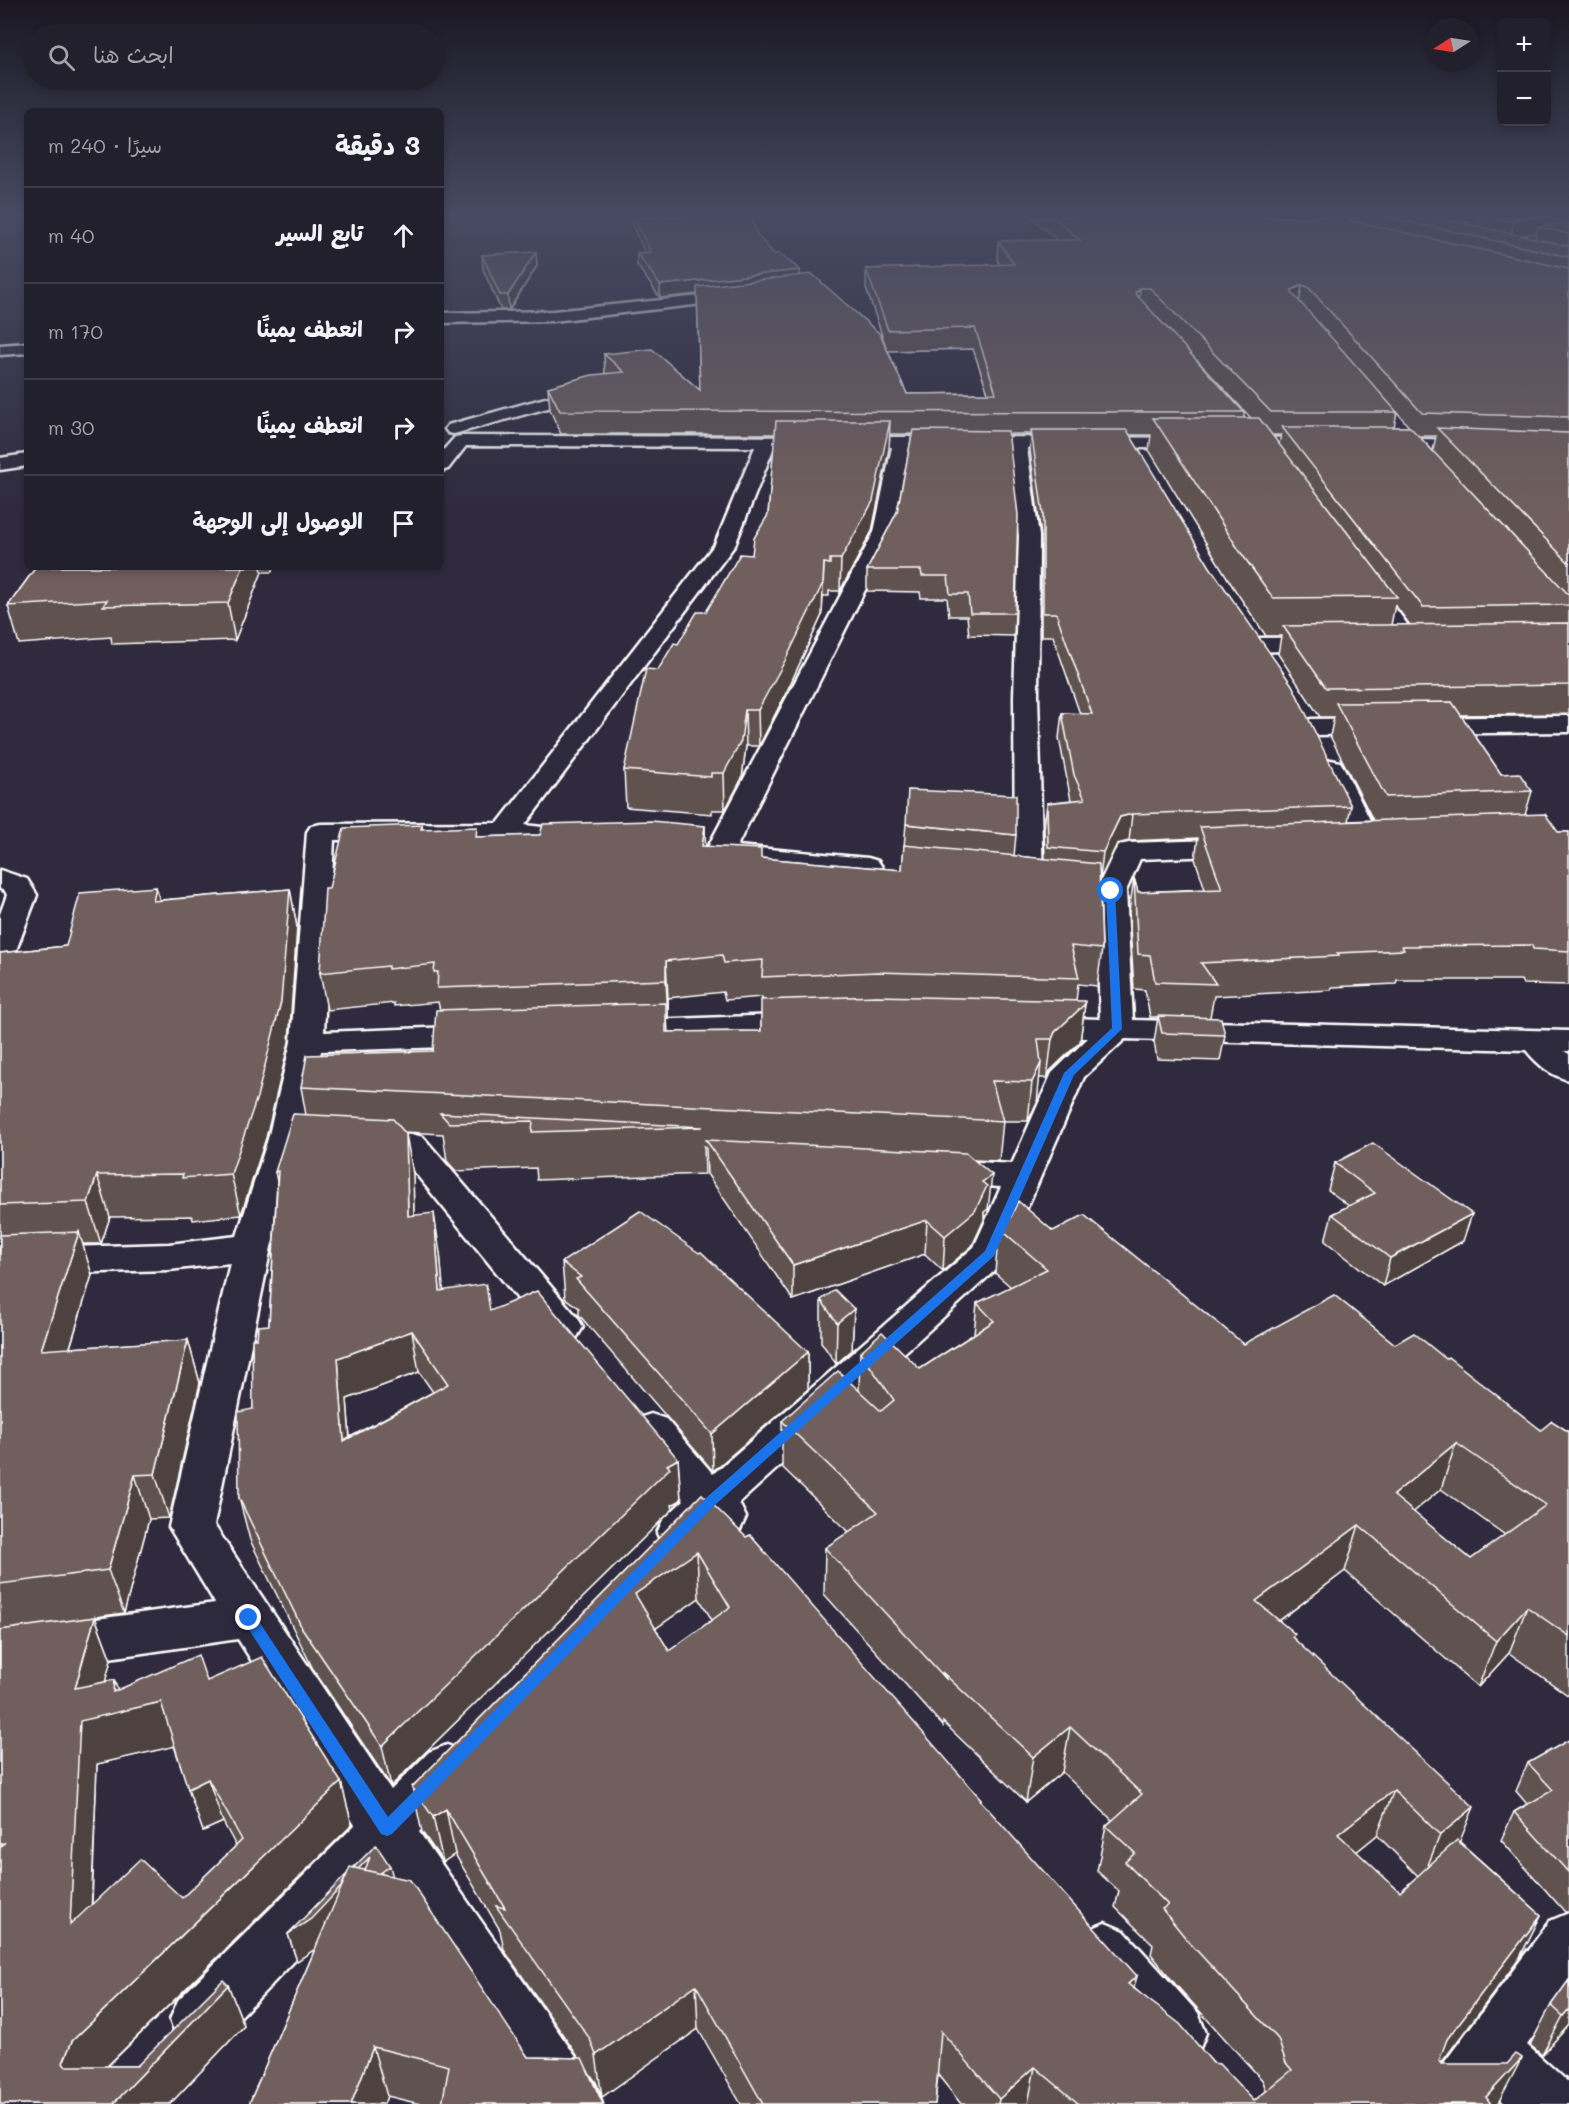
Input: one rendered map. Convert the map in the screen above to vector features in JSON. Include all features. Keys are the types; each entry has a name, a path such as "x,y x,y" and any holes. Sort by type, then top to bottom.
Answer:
{"street":[{"path":"444,318 559,315"},
{"path":"0,350 24,348"},
{"path":"444,432 585,392"},
{"path":"1245,425 1275,462"},
{"path":"1396,425 1427,460"},
{"path":"444,461 461,441 1017,442 1138,452 1261,443 1342,443"},
{"path":"506,831 725,545 767,441"},
{"path":"898,870 707,851 884,532 902,442"},
{"path":"1017,442 1029,536 1026,696 1029,883"},
{"path":"1365,443 1569,448"},
{"path":"0,464 24,460"},
{"path":"1353,567 1421,644 1387,644"},
{"path":"1258,645 1340,644"},
{"path":"1367,842 1306,718 1569,724"},
{"path":"573,2104 387,1829 190,1527 252,1247 303,1140 321,832 506,831 613,842"},
{"path":"1117,1029 1099,890 1129,851 1260,846"},
{"path":"0,879 17,885 22,895 0,953"},
{"path":"592,1032 841,1023"},
{"path":"1003,1026 1569,1041"},
{"path":"652,1560 711,1502 990,1254 1069,1073 1117,1029"},
{"path":"307,1042 508,1035"},
{"path":"1536,1041 1546,1053 1569,1070"},
{"path":"458,1148 394,1144 588,1355"},
{"path":"918,1171 1024,1176"},
{"path":"0,1262 169,1257 252,1247"},
{"path":"626,1401 750,1547"},
{"path":"0,1653 249,1618"},
{"path":"172,2046 478,1737"},
{"path":"1074,1915 1209,2068"},
{"path":"1450,2104 1569,1940"},
{"path":"1489,2050 1549,2104"}],"building":[{"path":"698,315 859,315 880,334 907,394 996,393 975,328 888,330 883,315 1155,315 1244,412 560,411 548,387 592,375 624,372 604,354 652,349 700,390"},
{"path":"1177,315 1312,315 1397,412 1271,412"},
{"path":"1334,315 1569,315 1569,417 1422,413"},
{"path":"1153,418 1259,418 1397,597 1273,598"},
{"path":"776,421 890,421 873,501 841,559 830,559 830,564 824,563 823,583 787,657 758,710 745,710 741,741 724,773 711,773 711,777 624,770 646,669 658,670 674,643 678,644 697,612 706,612 740,554 752,555 754,538 768,515"},
{"path":"1282,427 1410,427 1569,594 1569,605 1423,607"},
{"path":"1437,428 1569,433 1569,563"},
{"path":"913,430 1008,431 1018,515 1015,613 970,613 968,594 950,594 948,576 922,576 921,570 867,570 897,512"},
{"path":"1031,430 1127,430 1210,567 1292,685 1351,806 1132,814 1120,817 1103,852 1048,847 1047,803 1085,799 1074,775 1062,713 1092,714 1056,613 1043,613 1043,514"},
{"path":"34,570 242,570 228,603 103,606 107,600 8,606"},
{"path":"1569,623 1569,685 1326,688 1283,626"},
{"path":"1452,702 1501,774 1519,773 1532,791 1386,797 1336,703"},
{"path":"908,790 1016,795 1016,835 906,824"},
{"path":"1545,814 1558,832 1569,832 1569,951 1533,949 1532,945 1402,946 1404,950 1337,953 1339,956 1201,963 1216,984 1155,982 1150,955 1138,954 1134,878 1138,892 1222,889 1200,827"},
{"path":"651,821 705,826 702,846 761,849 761,858 902,870 904,845 1099,864 1102,949 1071,946 1079,978 877,972 762,977 763,960 724,963 722,955 666,961 666,980 437,988 438,972 434,972 435,964 320,973 325,888 329,888 344,828 422,825 421,829 477,827 476,837 540,835 543,824"},
{"path":"156,887 153,901 290,889 281,1002 257,1097 231,1174 182,1178 183,1174 97,1175 88,1202 0,1205 0,953 66,946 80,893"},
{"path":"877,996 1085,1001 1085,1004 1055,1032 1052,1039 1038,1039 1041,1063 1032,1082 992,1081 1003,1121 301,1087 307,1055 433,1051 436,1010 666,1003 666,1032 761,1031 761,1000"},
{"path":"1158,1016 1221,1018 1225,1035 1162,1033"},
{"path":"440,1113 703,1127 532,1132 533,1121 449,1123"},
{"path":"293,1114 393,1119 406,1134 408,1216 434,1213 440,1291 486,1284 490,1311 537,1291 678,1459 667,1465 670,1468 382,1746 302,1628 239,1498 238,1412 253,1409 252,1339 257,1339 258,1326 269,1325 278,1171 275,1172","holes":["412,1331 448,1384 344,1441 338,1358"]},
{"path":"706,1140 966,1153 992,1175 982,1182 987,1186 975,1211 945,1236 927,1220 793,1265"},
{"path":"1373,1143 1472,1214 1390,1258 1332,1214 1375,1193 1335,1163"},
{"path":"1018,1201 1053,1231 1084,1215 1244,1344 1334,1295 1395,1344 1414,1333 1541,1430 1552,1421 1569,1432 1569,1636 1527,1607 1496,1641 1359,1525 1256,1601 1295,1634 1292,1637 1474,1807 1440,1835 1394,1790 1338,1834 1400,1892 1457,1840 1541,1915 1447,2039 1439,2061 1441,2064 1507,2064 1516,2054 1522,2058 1486,2097 1491,2104 1079,2104 1035,2067 999,2099 941,2031 935,2104 763,2104 696,1985 596,2055 590,2039 496,1906 505,1908 446,1809 433,1817 412,1787 702,1494 746,1537 750,1535 980,1800 1137,1976 1128,1984 1180,2024 1213,2063 1219,2064 1254,2101 1292,2070 1286,2063 1278,2039 1188,1941 1162,1909 1168,1905 1125,1862 1135,1853 1106,1826 1142,1794 1070,1727 1033,1757 942,1672 947,1680 825,1548 878,1512 782,1421 838,1371 881,1411 894,1400 860,1352 882,1332 920,1369 994,1321 977,1303 1047,1269 999,1228 1010,1219","holes":["1456,1443 1546,1505 1471,1559 1393,1495","697,1552 730,1607 669,1651 635,1594"]},
{"path":"640,1211 699,1253 701,1252 808,1352 712,1434 576,1279 581,1277 562,1262"},
{"path":"79,1232 41,1350 188,1340 155,1474 135,1475 108,1570 0,1584 0,1235"},
{"path":"835,1290 854,1309 837,1323 821,1300"},
{"path":"95,1617 75,1688 114,1680 113,1692 198,1655 207,1681 262,1657 341,1782 72,2041 63,2063 65,2066 137,2066 223,1980 228,1985 113,2104 0,2104 0,1848 4,1843 0,1844 0,1630","holes":["161,1702 188,1789 208,1779 242,1840 182,1898 140,1859 70,1925 80,1721"]},
{"path":"1569,1740 1569,1873 1514,1812 1553,1790 1528,1763"},
{"path":"376,1845 390,1866 379,1874 365,1870 370,1857 358,1869 353,1868"},
{"path":"350,1867 410,1880 528,2057 582,2058 603,2104 442,2104 449,2066 373,2047 351,2104 249,2104"},
{"path":"347,1874 341,1887 311,1919 288,1934"},
{"path":"1569,1980 1569,2009 1563,2016 1551,2005"}],"route":[{"path":"249,1618 387,1829 711,1502 990,1254 1069,1073 1117,1029 1111,891"}]}
